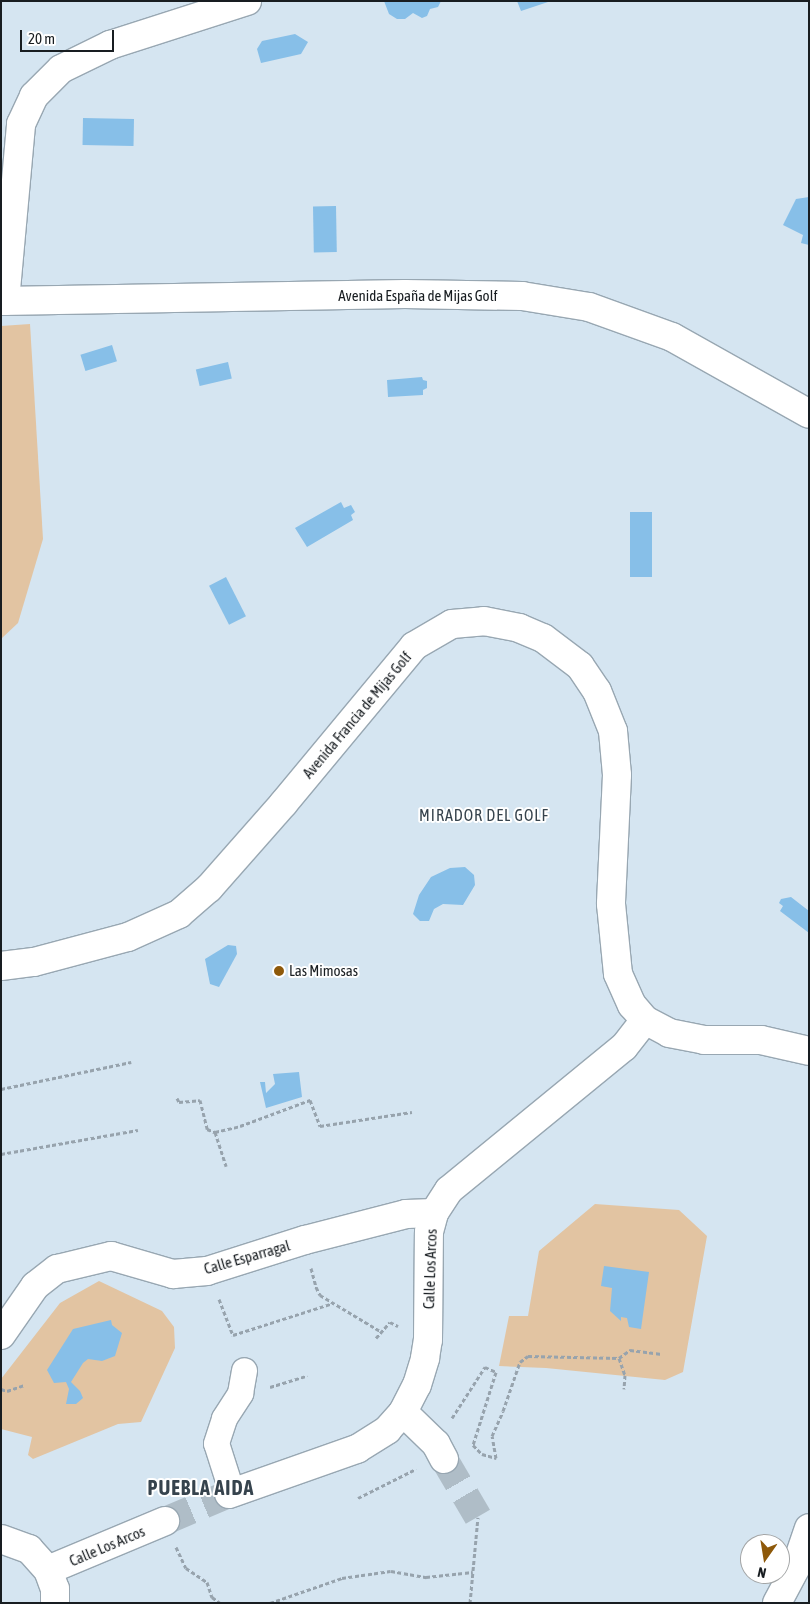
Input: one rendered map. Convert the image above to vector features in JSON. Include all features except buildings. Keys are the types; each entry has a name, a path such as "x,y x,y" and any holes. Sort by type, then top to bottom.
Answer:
{"street":[{"path":"3,301 21,124 34,96 61,69 110,45 247,1"},
{"name":"Avenida España de Mijas Golf","path":"3,301 405,294 522,296 589,307 672,337 809,414"},
{"name":"Avenida Francia de Mijas Golf","path":"1,966 34,962 128,936 179,914 209,888 414,646 452,624 484,621 519,628 543,638 580,666 598,690 613,731 617,775 611,904 618,974 632,1005 645,1020 669,1032 704,1040 761,1040 809,1051"},
{"name":"Calle Los Arcos","path":"230,1494 357,1449 387,1430 402,1412 417,1385 428,1340 429,1232 434,1213 449,1190 624,1047 645,1020"},
{"name":"Calle Esparragal","path":"1,1335 35,1286 57,1269 111,1256 174,1274 207,1271 305,1240 406,1214 434,1213"},
{"path":"230,1494 216,1443 224,1418 242,1382"},
{"path":"402,1412 440,1452"},
{"path":"777,1603 795,1569 809,1528"},
{"name":"Calle Los Arcos","path":"48,1570 170,1532"},
{"path":"1,1539 29,1549 48,1570 56,1589 55,1603"}],"path":[{"path":"1,1089 131,1062"},
{"path":"177,1098 179,1102 200,1100 207,1129 215,1132 240,1126 310,1100 320,1126 412,1112"},
{"path":"1,1154 138,1130"},
{"path":"215,1132 226,1166"},
{"path":"207,1271 233,1335 332,1303"},
{"path":"316,1287 320,1294 332,1303 380,1331"},
{"path":"376,1338 380,1331 390,1322 406,1330"},
{"path":"440,1452 485,1367 496,1372 473,1445 482,1454 496,1458 492,1436 520,1362 528,1356 619,1358 630,1350 662,1354"},
{"path":"619,1358 626,1375 624,1389"},
{"path":"242,1382 308,1376"},
{"path":"1,1389 7,1391 24,1385"},
{"path":"470,1603 478,1517"},
{"path":"170,1532 186,1568 207,1582 212,1597 220,1603"},
{"path":"270,1603 342,1578 391,1571 426,1577 473,1572"}],"shaded area":[{"path":"30,324 43,539 18,623 1,639 1,326"},
{"path":"595,1204 679,1210 707,1236 683,1372 665,1380 546,1368 499,1366 509,1316 528,1316 539,1251"},
{"path":"99,1281 162,1311 174,1327 175,1348 141,1422 118,1424 33,1459 28,1455 32,1437 1,1429 1,1379 60,1303"}],"water":[{"path":"384,1 441,1 438,7 430,9 427,16 422,18 413,13 405,19 397,19 389,14"},
{"path":"517,1 551,1 521,11"},
{"path":"295,34 308,42 301,54 261,63 257,49 262,41"},
{"path":"83,118 134,119 134,146 83,145"},
{"path":"809,197 809,245 801,243 803,235 783,225 796,199"},
{"path":"313,206 336,206 337,252 314,252"},
{"path":"112,345 117,361 85,371 80,355"},
{"path":"228,362 232,379 200,386 196,369"},
{"path":"422,377 423,380 427,381 427,388 423,390 423,395 388,397 387,380"},
{"path":"341,502 344,508 351,505 355,512 351,515 353,520 307,547 295,528"},
{"path":"630,512 652,512 652,577 630,577"},
{"path":"226,577 246,616 229,625 209,586"},
{"path":"465,867 474,875 475,885 463,905 443,904 434,909 429,921 420,921 413,914 419,895 431,877 450,868"},
{"path":"791,897 809,911 809,933 780,911 783,906 779,903 781,899"},
{"path":"228,945 236,946 237,954 219,987 210,984 205,959"},
{"path":"299,1072 302,1097 266,1108 260,1082 265,1082 266,1093 275,1084 273,1074"},
{"path":"604,1266 649,1272 641,1329 629,1327 627,1318 621,1317 621,1321 610,1311 612,1288 601,1286"},
{"path":"111,1320 112,1325 122,1333 115,1356 102,1361 88,1359 83,1363 71,1382 80,1391 83,1398 76,1404 66,1404 69,1389 66,1382 54,1383 47,1370 73,1329"}],"tunnel":[{"path":"444,1459 478,1517"},
{"path":"165,1521 229,1494"}],"place":[{"name":"Las Mimosas","path":"279,971"}],"district":[{"name":"MIRADOR DEL GOLF","path":"484,815"},
{"name":"PUEBLA AIDA","path":"201,1487"}]}
